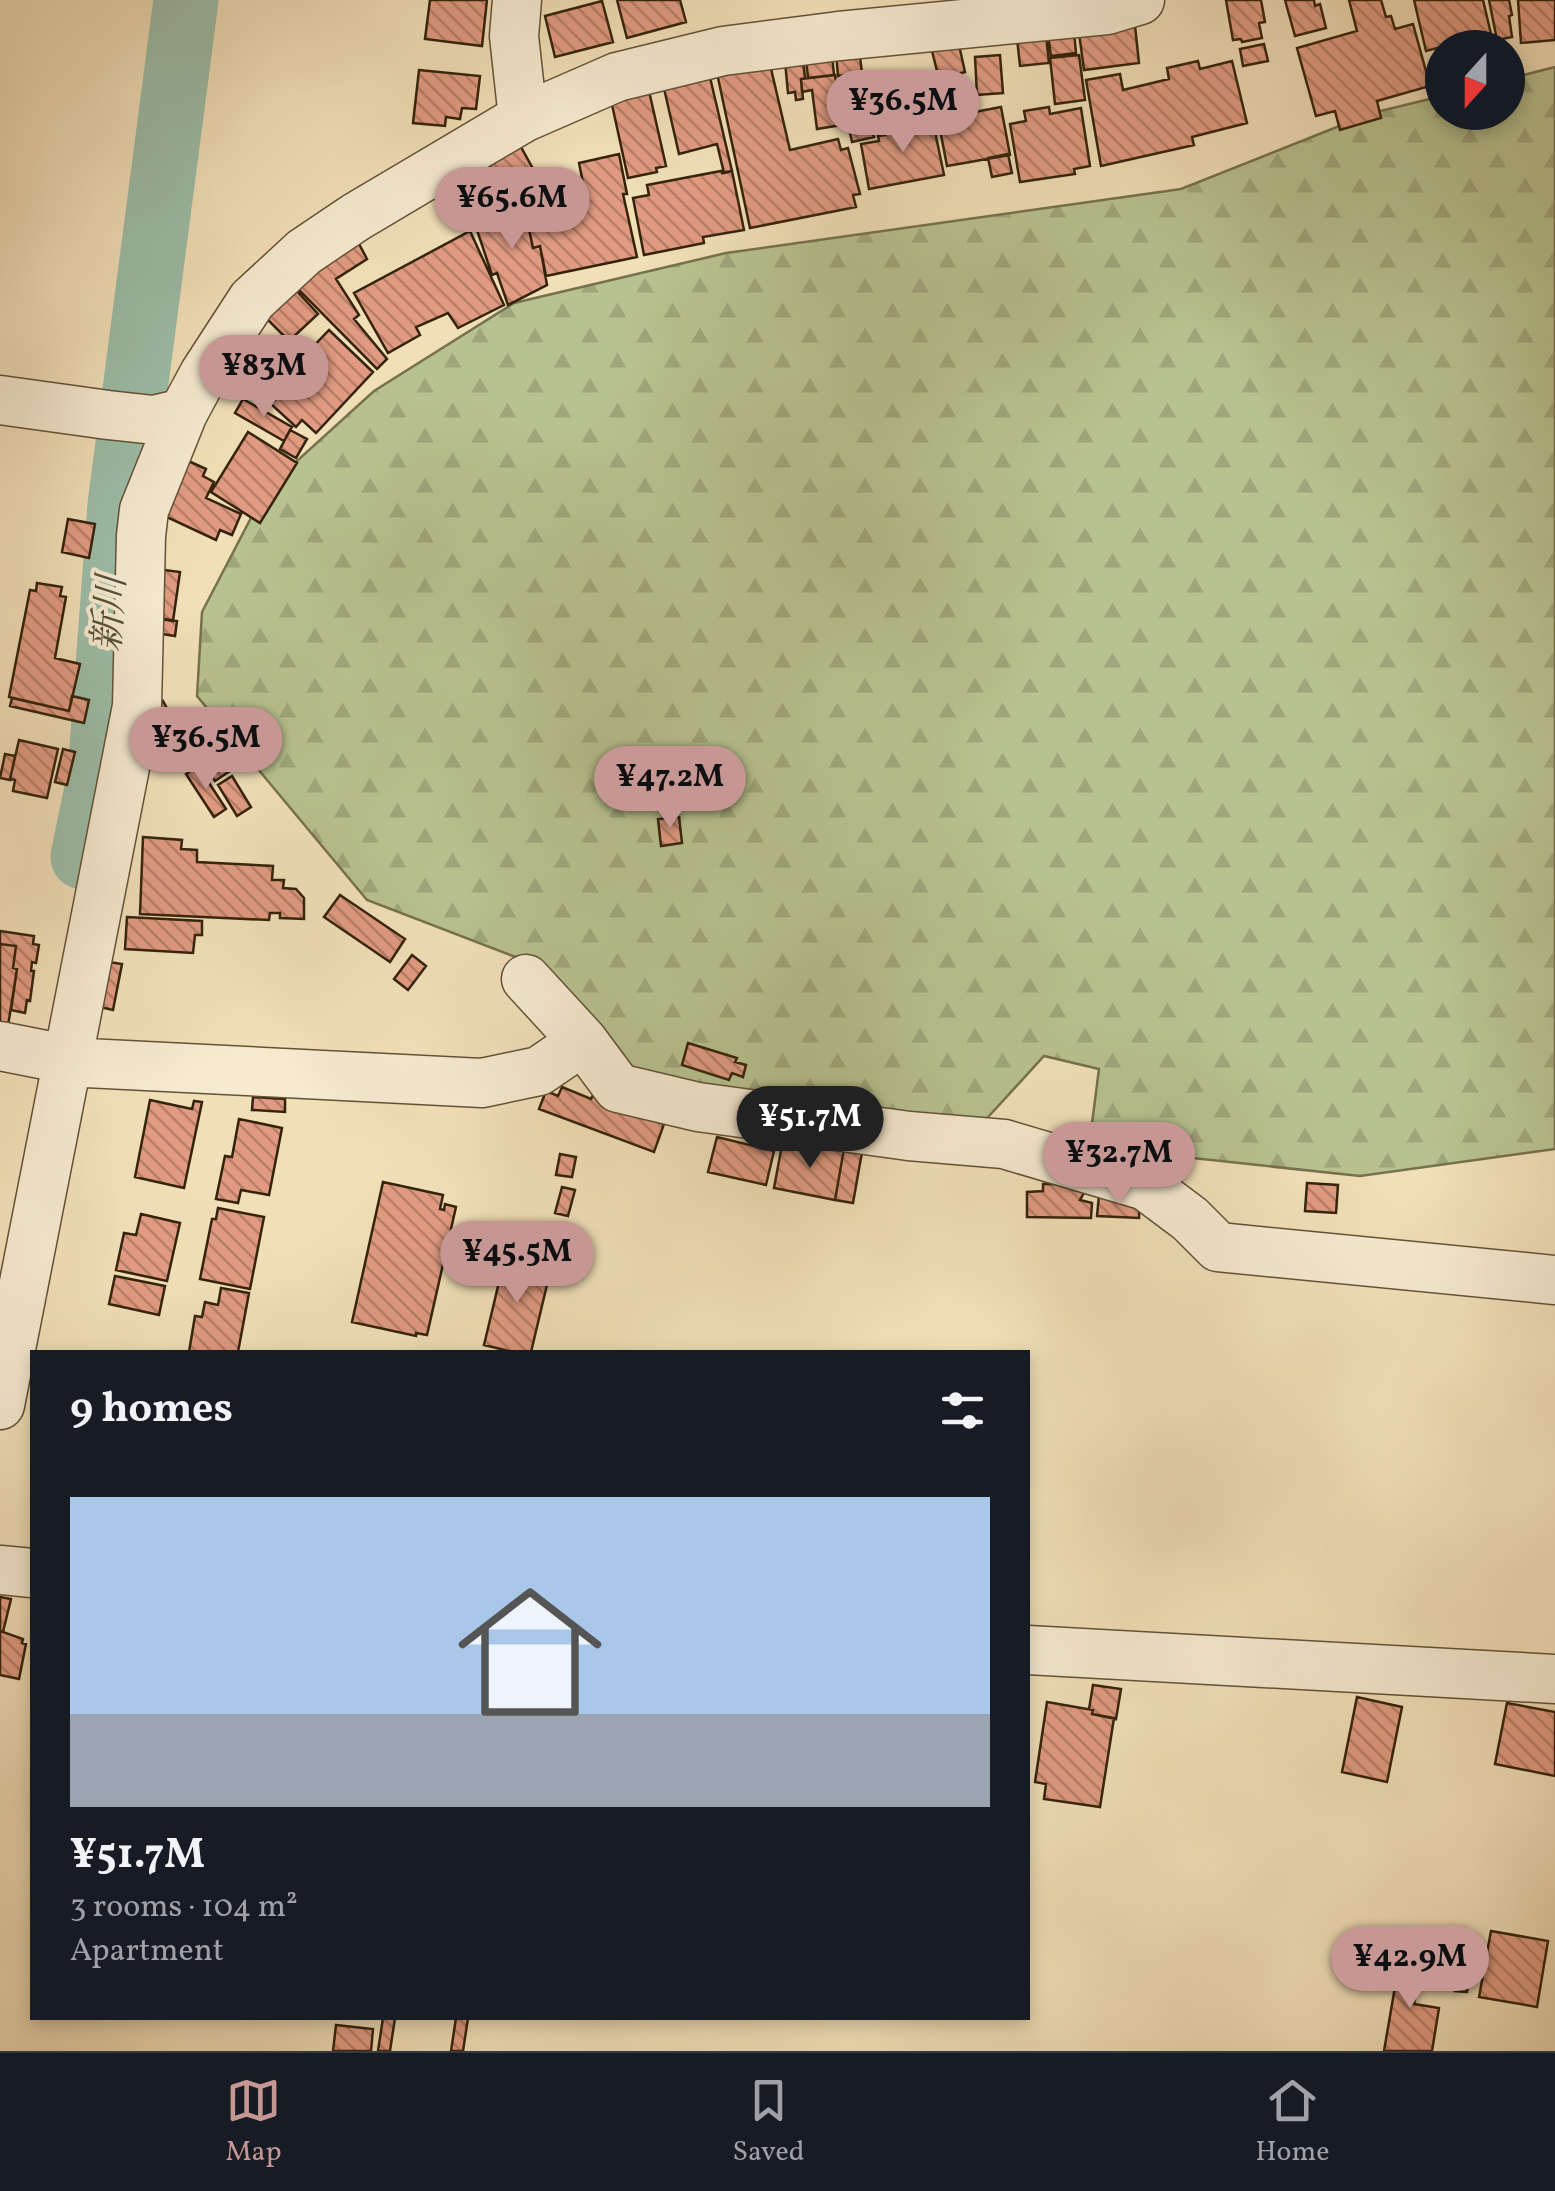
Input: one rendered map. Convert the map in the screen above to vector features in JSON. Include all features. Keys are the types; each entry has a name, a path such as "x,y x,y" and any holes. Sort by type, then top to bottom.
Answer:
{"street":[{"path":"517,0 514,36 523,118"},
{"path":"0,1405 30,1051 136,706 144,510 169,417 204,374 252,300 304,252 356,217 523,118 617,77 841,18 1107,10 1140,0"},
{"path":"0,400 108,416 169,417"},
{"path":"526,979 583,1041 618,1088 698,1106 909,1136 1004,1144 1146,1186 1190,1218 1218,1247 1555,1280"},
{"path":"30,1051 86,1063 482,1083 540,1070 583,1041"},
{"path":"0,1570 30,1573"},
{"path":"1030,1650 1555,1678"}],"green space":[{"path":"1555,67 1555,1149 1360,1176 1089,1147 1099,1069 1044,1056 967,1140 647,1093 531,963 367,900 197,696 202,612 266,489 374,391 514,303 726,253 1181,189 1372,113 1425,100 1425,130 1525,130 1525,75"}],"building":[{"path":"430,0 487,0 482,46 425,39"},
{"path":"617,0 680,0 686,22 627,38"},
{"path":"1226,0 1261,0 1265,22 1259,23 1262,38 1233,40"},
{"path":"1285,0 1314,0 1315,6 1320,4 1326,28 1295,36"},
{"path":"1349,0 1381,0 1395,29 1413,24 1425,68 1425,87 1377,101 1381,118 1340,130 1335,111 1316,116 1297,48 1357,31"},
{"path":"1414,0 1483,0 1490,30 1425,30 1425,47"},
{"path":"1489,0 1509,0 1511,30 1495,30"},
{"path":"1518,0 1555,0 1555,40 1525,43 1525,30 1520,30"},
{"path":"602,1 613,42 555,57 545,16"},
{"path":"1135,26 1139,63 1084,70 1079,33"},
{"path":"1074,32 1076,53 1051,56 1048,35"},
{"path":"1046,35 1049,63 1020,66 1017,38"},
{"path":"1264,44 1268,61 1243,66 1240,49"},
{"path":"959,45 965,72 939,79 932,51"},
{"path":"859,49 862,73 838,76 836,52"},
{"path":"832,55 834,75 808,78 806,58"},
{"path":"1000,55 1003,93 977,95 975,57"},
{"path":"1079,55 1085,100 1055,104 1050,58"},
{"path":"803,59 803,99 796,100 795,92 788,93 785,61"},
{"path":"769,60 790,150 838,139 841,150 848,148 860,194 853,195 856,207 750,228 717,73"},
{"path":"1198,61 1200,69 1232,61 1247,123 1192,137 1194,145 1101,166 1086,80 1120,74 1123,90 1169,79 1167,68"},
{"path":"419,70 480,76 476,109 462,108 460,119 446,117 445,126 413,123"},
{"path":"709,73 732,171 724,173 717,144 679,154 663,84"},
{"path":"835,75 842,125 817,129 812,90 802,92 801,79"},
{"path":"869,75 881,130 872,132 874,137 852,142 839,82"},
{"path":"649,91 666,166 656,168 657,172 628,178 611,100"},
{"path":"1001,107 1010,155 947,166 938,119"},
{"path":"1049,107 1050,114 1081,108 1090,166 1074,169 1075,174 1020,182 1010,124 1026,121 1024,111"},
{"path":"907,122 908,126 933,122 944,175 869,189 861,144 879,141 878,136 885,135 883,127"},
{"path":"521,147 532,167 499,184 489,164"},
{"path":"619,154 637,257 546,276 540,246 533,248 525,211 586,198 579,163"},
{"path":"1008,154 1012,173 992,177 988,158"},
{"path":"486,170 498,205 470,214 458,180"},
{"path":"732,171 744,230 703,237 704,243 644,255 633,198 649,195 647,185"},
{"path":"508,207 510,212 525,207 527,210 533,248 540,246 547,285 508,305 497,273 492,275 473,218"},
{"path":"470,231 504,305 458,328 448,313 416,327 420,335 388,353 354,293"},
{"path":"358,242 367,259 336,279 359,315 354,319 387,359 377,369 296,287"},
{"path":"294,288 318,314 289,341 265,317"},
{"path":"329,330 373,372 316,433 302,420 296,427 271,404 294,381 287,374"},
{"path":"241,345 285,370 265,404 222,379"},
{"path":"243,399 292,427 284,441 235,413"},
{"path":"290,430 307,439 296,458 280,449"},
{"path":"248,432 297,463 260,523 211,492"},
{"path":"184,459 206,469 203,476 214,482 206,498 241,514 232,535 220,530 216,540 158,513"},
{"path":"68,519 95,524 89,558 62,552"},
{"path":"157,569 180,572 173,621 150,617"},
{"path":"37,583 62,587 60,596 66,597 55,658 80,664 69,711 9,697 30,590 36,591"},
{"path":"152,617 177,621 175,636 155,633"},
{"path":"72,696 89,700 84,723 10,706 12,698 69,711"},
{"path":"163,701 193,756 182,762 153,707"},
{"path":"19,740 58,749 47,798 13,791 15,780 10,779"},
{"path":"63,749 75,752 67,785 55,782"},
{"path":"216,750 230,771 215,781 201,759"},
{"path":"5,754 15,756 10,780 0,778"},
{"path":"198,766 226,809 214,817 186,774"},
{"path":"232,776 251,807 237,816 218,785"},
{"path":"679,817 682,843 661,846 658,819"},
{"path":"143,837 182,840 181,849 197,850 197,862 273,866 272,880 284,880 283,888 296,889 304,898 304,919 280,918 280,913 270,913 269,920 140,914"},
{"path":"340,895 405,939 390,962 324,917"},
{"path":"127,917 202,921 202,935 195,935 193,953 125,949"},
{"path":"0,931 34,936 33,944 39,945 36,963 32,962 30,1001 27,1000 25,1013 11,1010 16,946 0,944"},
{"path":"0,944 16,946 13,968 17,969 8,1026 0,1025"},
{"path":"412,955 426,966 408,990 394,979"},
{"path":"109,962 122,964 113,1010 100,1007"},
{"path":"688,1043 737,1058 735,1062 746,1065 743,1077 732,1073 729,1080 682,1065"},
{"path":"562,1087 591,1099 593,1095 664,1124 654,1152 539,1109 546,1091 558,1096"},
{"path":"253,1097 285,1099 285,1112 252,1110"},
{"path":"150,1100 192,1109 194,1101 202,1102 184,1188 135,1177"},
{"path":"239,1119 282,1128 269,1195 241,1190 238,1203 216,1199 225,1156 232,1157"},
{"path":"717,1137 774,1151 766,1185 708,1172"},
{"path":"817,1144 844,1149 835,1200 774,1188 782,1145 816,1152"},
{"path":"844,1149 862,1152 853,1203 835,1200"},
{"path":"560,1154 576,1157 572,1177 556,1175"},
{"path":"383,1182 443,1195 440,1209 444,1210 445,1204 456,1207 427,1335 352,1322"},
{"path":"1307,1183 1338,1185 1336,1213 1305,1211"},
{"path":"1043,1184 1065,1184 1085,1191 1080,1200 1092,1203 1091,1218 1027,1217 1027,1192 1043,1191"},
{"path":"562,1187 575,1190 568,1216 555,1213"},
{"path":"1099,1195 1140,1198 1139,1218 1097,1216"},
{"path":"218,1208 264,1217 250,1289 200,1279 212,1219 216,1219"},
{"path":"141,1214 180,1223 167,1281 116,1270 124,1233 136,1235"},
{"path":"505,1257 551,1268 531,1350 484,1345"},
{"path":"115,1276 165,1286 159,1315 109,1304"},
{"path":"221,1288 249,1293 238,1350 189,1350 195,1316 202,1317 205,1302 218,1305"},
{"path":"0,1597 11,1599 3,1632 0,1631"},
{"path":"0,1631 23,1639 26,1644 19,1679 0,1675"},
{"path":"1093,1685 1121,1689 1116,1719 1092,1714 1089,1709"},
{"path":"1357,1697 1402,1707 1387,1782 1342,1772"},
{"path":"1047,1702 1114,1718 1100,1807 1044,1799 1046,1784 1035,1782"},
{"path":"1507,1703 1555,1712 1555,1776 1495,1764"},
{"path":"1491,1931 1548,1941 1537,2007 1479,1997"},
{"path":"1463,1932 1476,1935 1467,1992 1455,1991"},
{"path":"1401,1952 1423,1955 1414,2004 1439,2008 1432,2051 1384,2051"},
{"path":"383,2020 395,2020 390,2051 378,2051"},
{"path":"456,2020 468,2020 463,2051 451,2051"},
{"path":"336,2025 373,2029 371,2051 333,2051"}],"waterway":[{"name":"新川","path":"83,857 100,774 120,505 186,0"}]}
